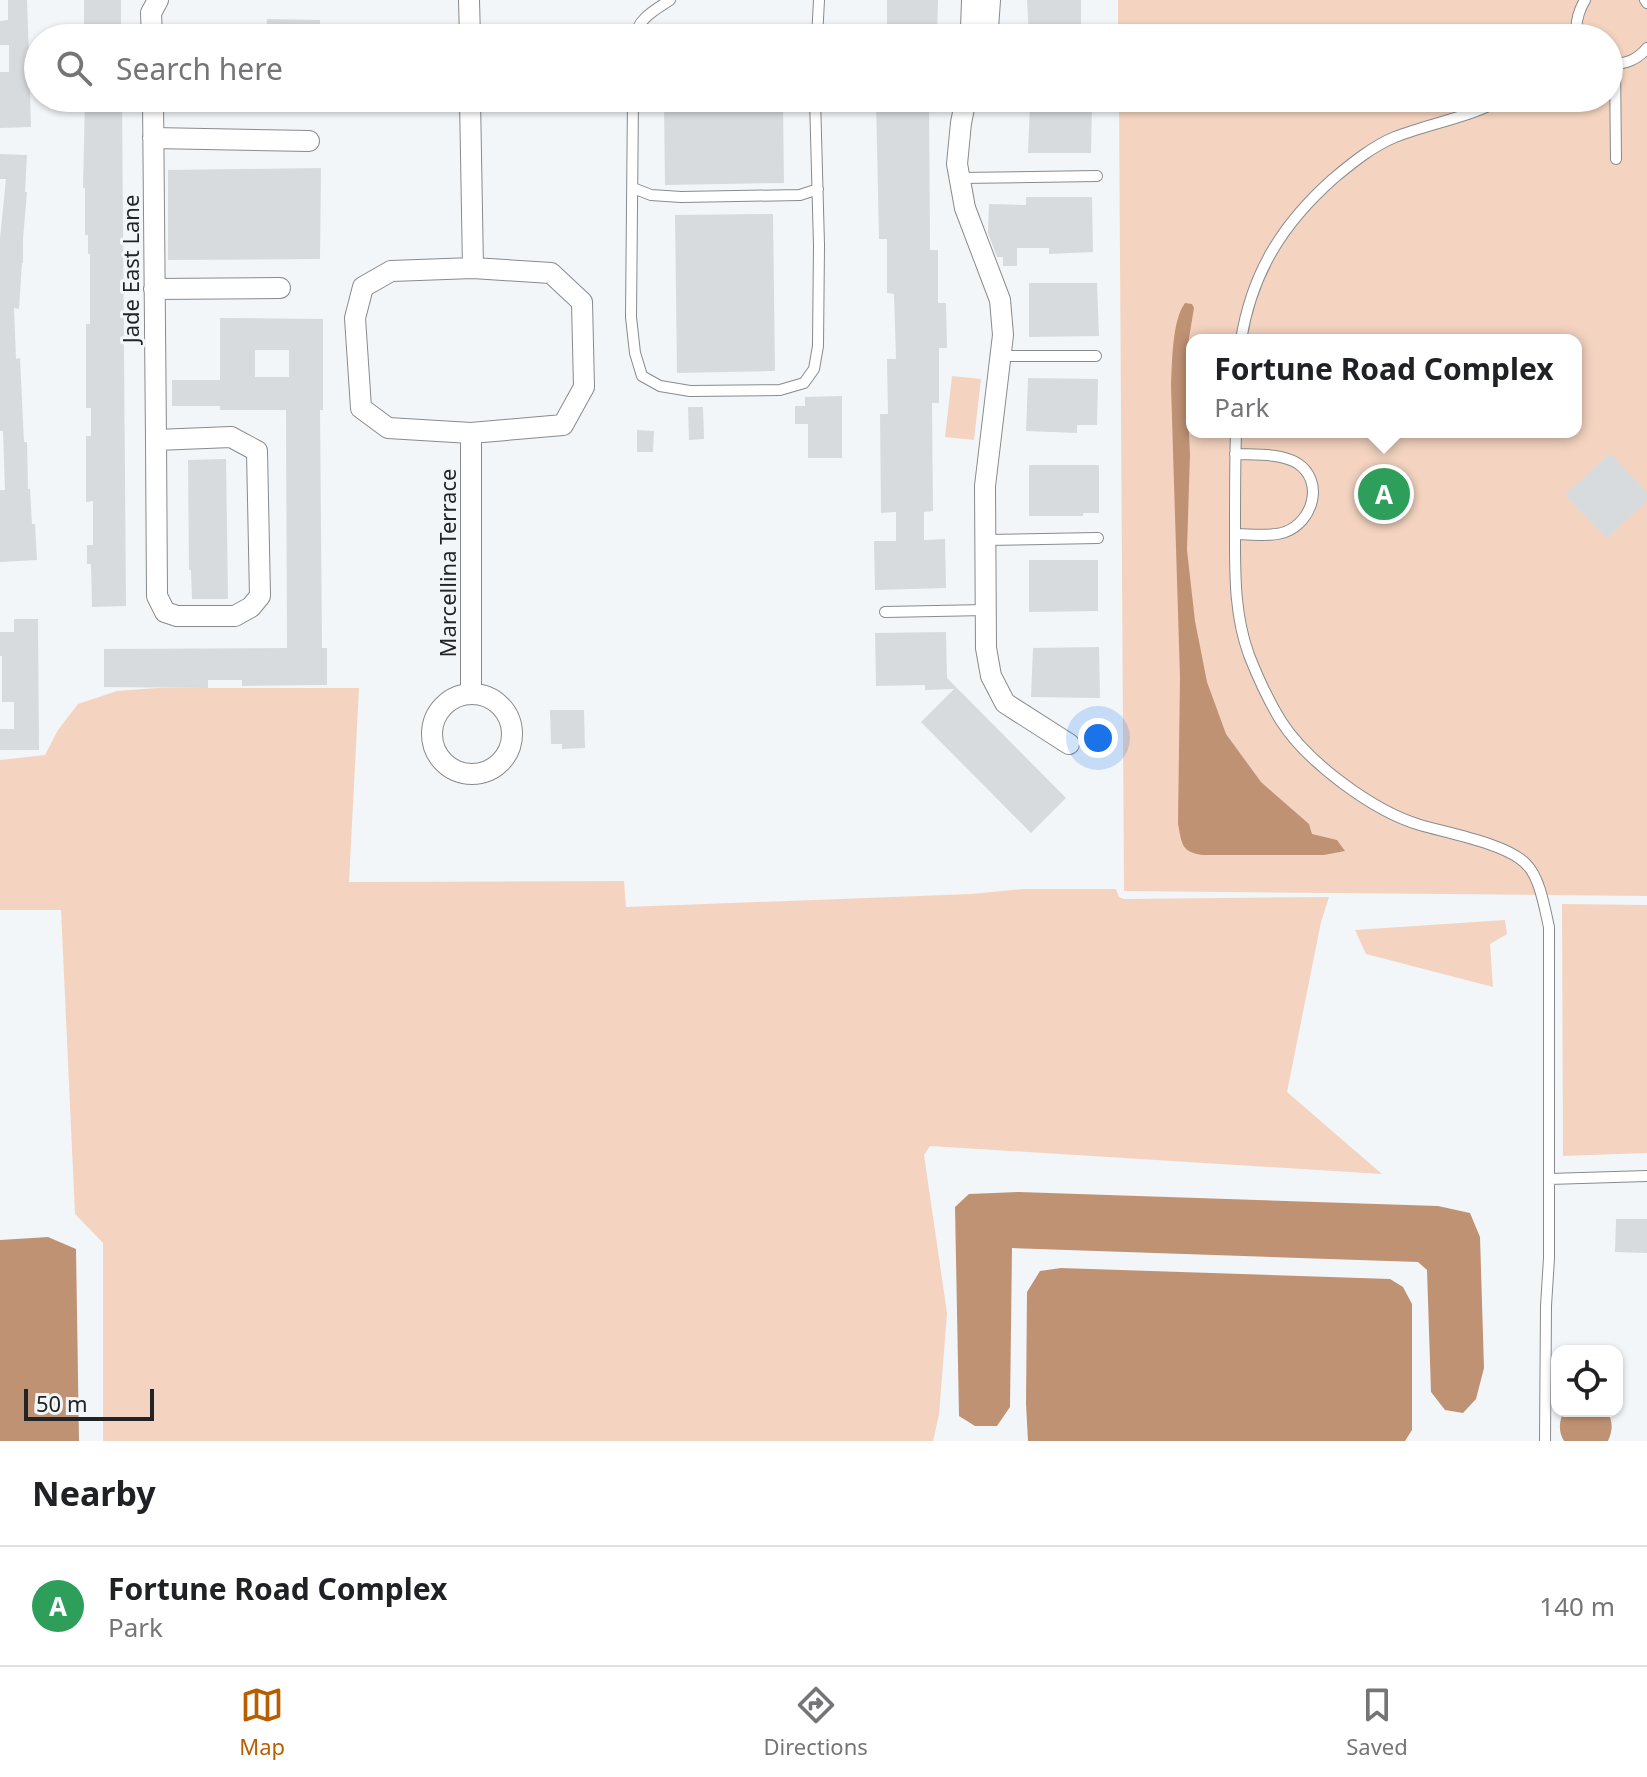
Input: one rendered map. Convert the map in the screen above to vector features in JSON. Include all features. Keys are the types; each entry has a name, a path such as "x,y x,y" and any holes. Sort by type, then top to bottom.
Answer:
{"street":[{"path":"151,24 151,13 158,0"},
{"path":"469,0 470,24"},
{"path":"973,24 981,2"},
{"path":"981,2 987,24"},
{"name":"Jade East Lane","path":"153,112 157,596 165,612 177,616 235,616 251,607 260,596 257,451 231,437 156,440"},
{"path":"470,112 473,268"},
{"path":"963,112 957,164 965,208 1000,300 1003,335 985,486 986,648 991,676 1005,703 1069,744"},
{"path":"153,138 309,141"},
{"path":"473,268 551,273 582,302 584,387 563,425 471,433 388,428 361,408 355,318 363,287 391,271 473,268"},
{"path":"154,289 280,288"},
{"name":"Marcellina Terrace","path":"471,433 471,694"},
{"path":"471,694 497,703 506,713 512,740 508,753 499,764 487,772 474,775 449,768 440,759 431,736 438,711 458,696 471,694"}],"lane":[{"path":"640,24 648,14 670,0"},
{"path":"818,24 819,0"},
{"path":"1577,24 1578,11 1585,0"},
{"path":"1623,64 1635,59 1647,48"},
{"path":"633,112 631,317 635,353 642,376 660,386 690,391 780,390 804,383 814,369 818,346 815,112"},
{"path":"1242,334 1245,318 1269,255 1289,223 1317,193 1349,165 1390,139 1470,112"},
{"path":"1614,112 1616,159"},
{"path":"960,178 1097,176"},
{"path":"633,188 651,195 681,197 800,195 818,189"},
{"path":"1001,356 1096,356"},
{"path":"1236,438 1235,584 1238,615 1248,653 1283,723 1313,757 1344,785 1416,824 1507,851 1528,865 1542,893 1549,927 1549,1258 1545,1441"},
{"path":"1235,454 1279,456 1299,465 1312,483 1311,511 1300,525 1283,534 1235,534"},
{"path":"985,540 1098,538"},
{"path":"885,612 986,610"},
{"path":"1549,1179 1647,1176"}],"shaded area":[{"path":"1118,0 1647,0 1647,896 1124,891 1119,112 1623,112 1623,24 1118,24"},
{"path":"1185,303 1192,304 1194,308 1190,334 1186,334 1186,438 1189,438 1190,454 1187,550 1195,621 1207,682 1226,734 1261,782 1309,824 1312,834 1337,840 1345,851 1324,855 1203,855 1190,852 1182,842 1178,824 1180,677 1171,386 1175,331"},
{"path":"952,376 981,379 974,440 945,437"},
{"path":"157,688 359,688 349,882 624,881 626,907 971,894 1024,889 1116,889 1119,897 1124,899 1329,897 1321,922 1287,1092 1382,1174 930,1146 924,1155 947,1313 939,1415 933,1441 103,1441 103,1243 75,1214 61,910 0,910 0,760 45,755 58,730 78,704 117,691"},
{"path":"1562,904 1647,905 1647,1153 1563,1156"},
{"path":"1505,920 1507,934 1490,944 1493,987 1366,954 1355,930"},
{"path":"1019,1192 1438,1206 1470,1213 1480,1237 1484,1368 1476,1399 1463,1413 1445,1410 1431,1392 1427,1270 1418,1262 1012,1248 1010,1407 997,1426 975,1426 959,1416 955,1207 969,1194"},
{"path":"48,1237 76,1249 79,1441 0,1441 0,1240"},
{"path":"1061,1268 1390,1279 1403,1287 1412,1304 1412,1430 1405,1441 1028,1441 1027,1292 1040,1271"},
{"path":"1610,1417 1612,1426 1608,1441 1564,1441 1561,1418"}],"building":[{"path":"8,0 27,0 24,112 31,112 31,127 0,128 0,72 9,72 9,45 0,45 0,21 8,20"},
{"path":"84,0 121,0 121,24 84,24"},
{"path":"887,0 938,0 937,24 887,24"},
{"path":"1027,0 1081,0 1081,24 1028,24"},
{"path":"267,19 320,20 320,24 267,24"},
{"path":"85,112 122,112 126,606 92,607 91,564 87,564 87,545 93,545 93,501 86,502 86,436 91,436 91,408 86,408 90,254 88,235 85,235"},
{"path":"664,112 783,112 784,183 665,185"},
{"path":"876,112 929,112 930,250 938,250 938,303 946,303 947,348 939,348 939,403 932,403 933,511 924,512 924,540 945,539 946,588 875,590 874,541 896,541 896,512 881,513 880,414 888,414 887,359 896,359 894,294 887,293 887,239 879,239"},
{"path":"1030,112 1092,112 1091,153 1028,153"},
{"path":"0,154 27,155 23,263 19,309 14,308 16,359 20,358 24,442 27,442 28,489 32,524 35,524 37,560 0,562 0,490 5,490 3,431 0,431 0,238 6,179 0,179"},
{"path":"321,168 320,259 168,260 168,170"},
{"path":"1026,197 1092,197 1093,252 1049,254 1049,248 1017,248 1017,266 1003,266 1003,257 997,257 988,233 989,204 1026,205"},
{"path":"773,214 775,371 677,373 675,215"},
{"path":"1029,283 1097,283 1099,336 1029,337"},
{"path":"220,318 323,319 323,410 320,410 322,648 327,648 327,685 242,686 242,680 208,680 208,688 104,687 104,649 287,648 286,410 172,406 172,380 220,380","holes":["255,350 289,350 289,377 255,377"]},
{"path":"1028,378 1098,379 1097,425 1077,425 1077,433 1026,431"},
{"path":"842,396 842,458 808,458 808,424 795,424 795,406 805,406 805,397"},
{"path":"688,407 703,407 704,439 689,440"},
{"path":"637,430 654,431 653,452 637,452"},
{"path":"1610,453 1647,493 1647,501 1607,538 1565,495"},
{"path":"226,459 228,599 192,599 188,460"},
{"path":"1029,465 1099,465 1099,513 1029,516"},
{"path":"1029,560 1098,560 1098,611 1029,612"},
{"path":"14,619 38,619 39,750 0,750 0,729 14,729 14,702 2,702 0,632 14,632"},
{"path":"946,632 947,678 1066,798 1031,833 921,722 954,689 925,690 925,685 876,686 875,633"},
{"path":"1099,647 1100,698 1031,697 1033,648"},
{"path":"550,710 584,710 585,748 562,749 562,744 551,744"},
{"path":"1616,1219 1647,1219 1647,1253 1615,1252"}],"place":[{"name":"Fortune Road Complex","path":"1384,494"}]}
